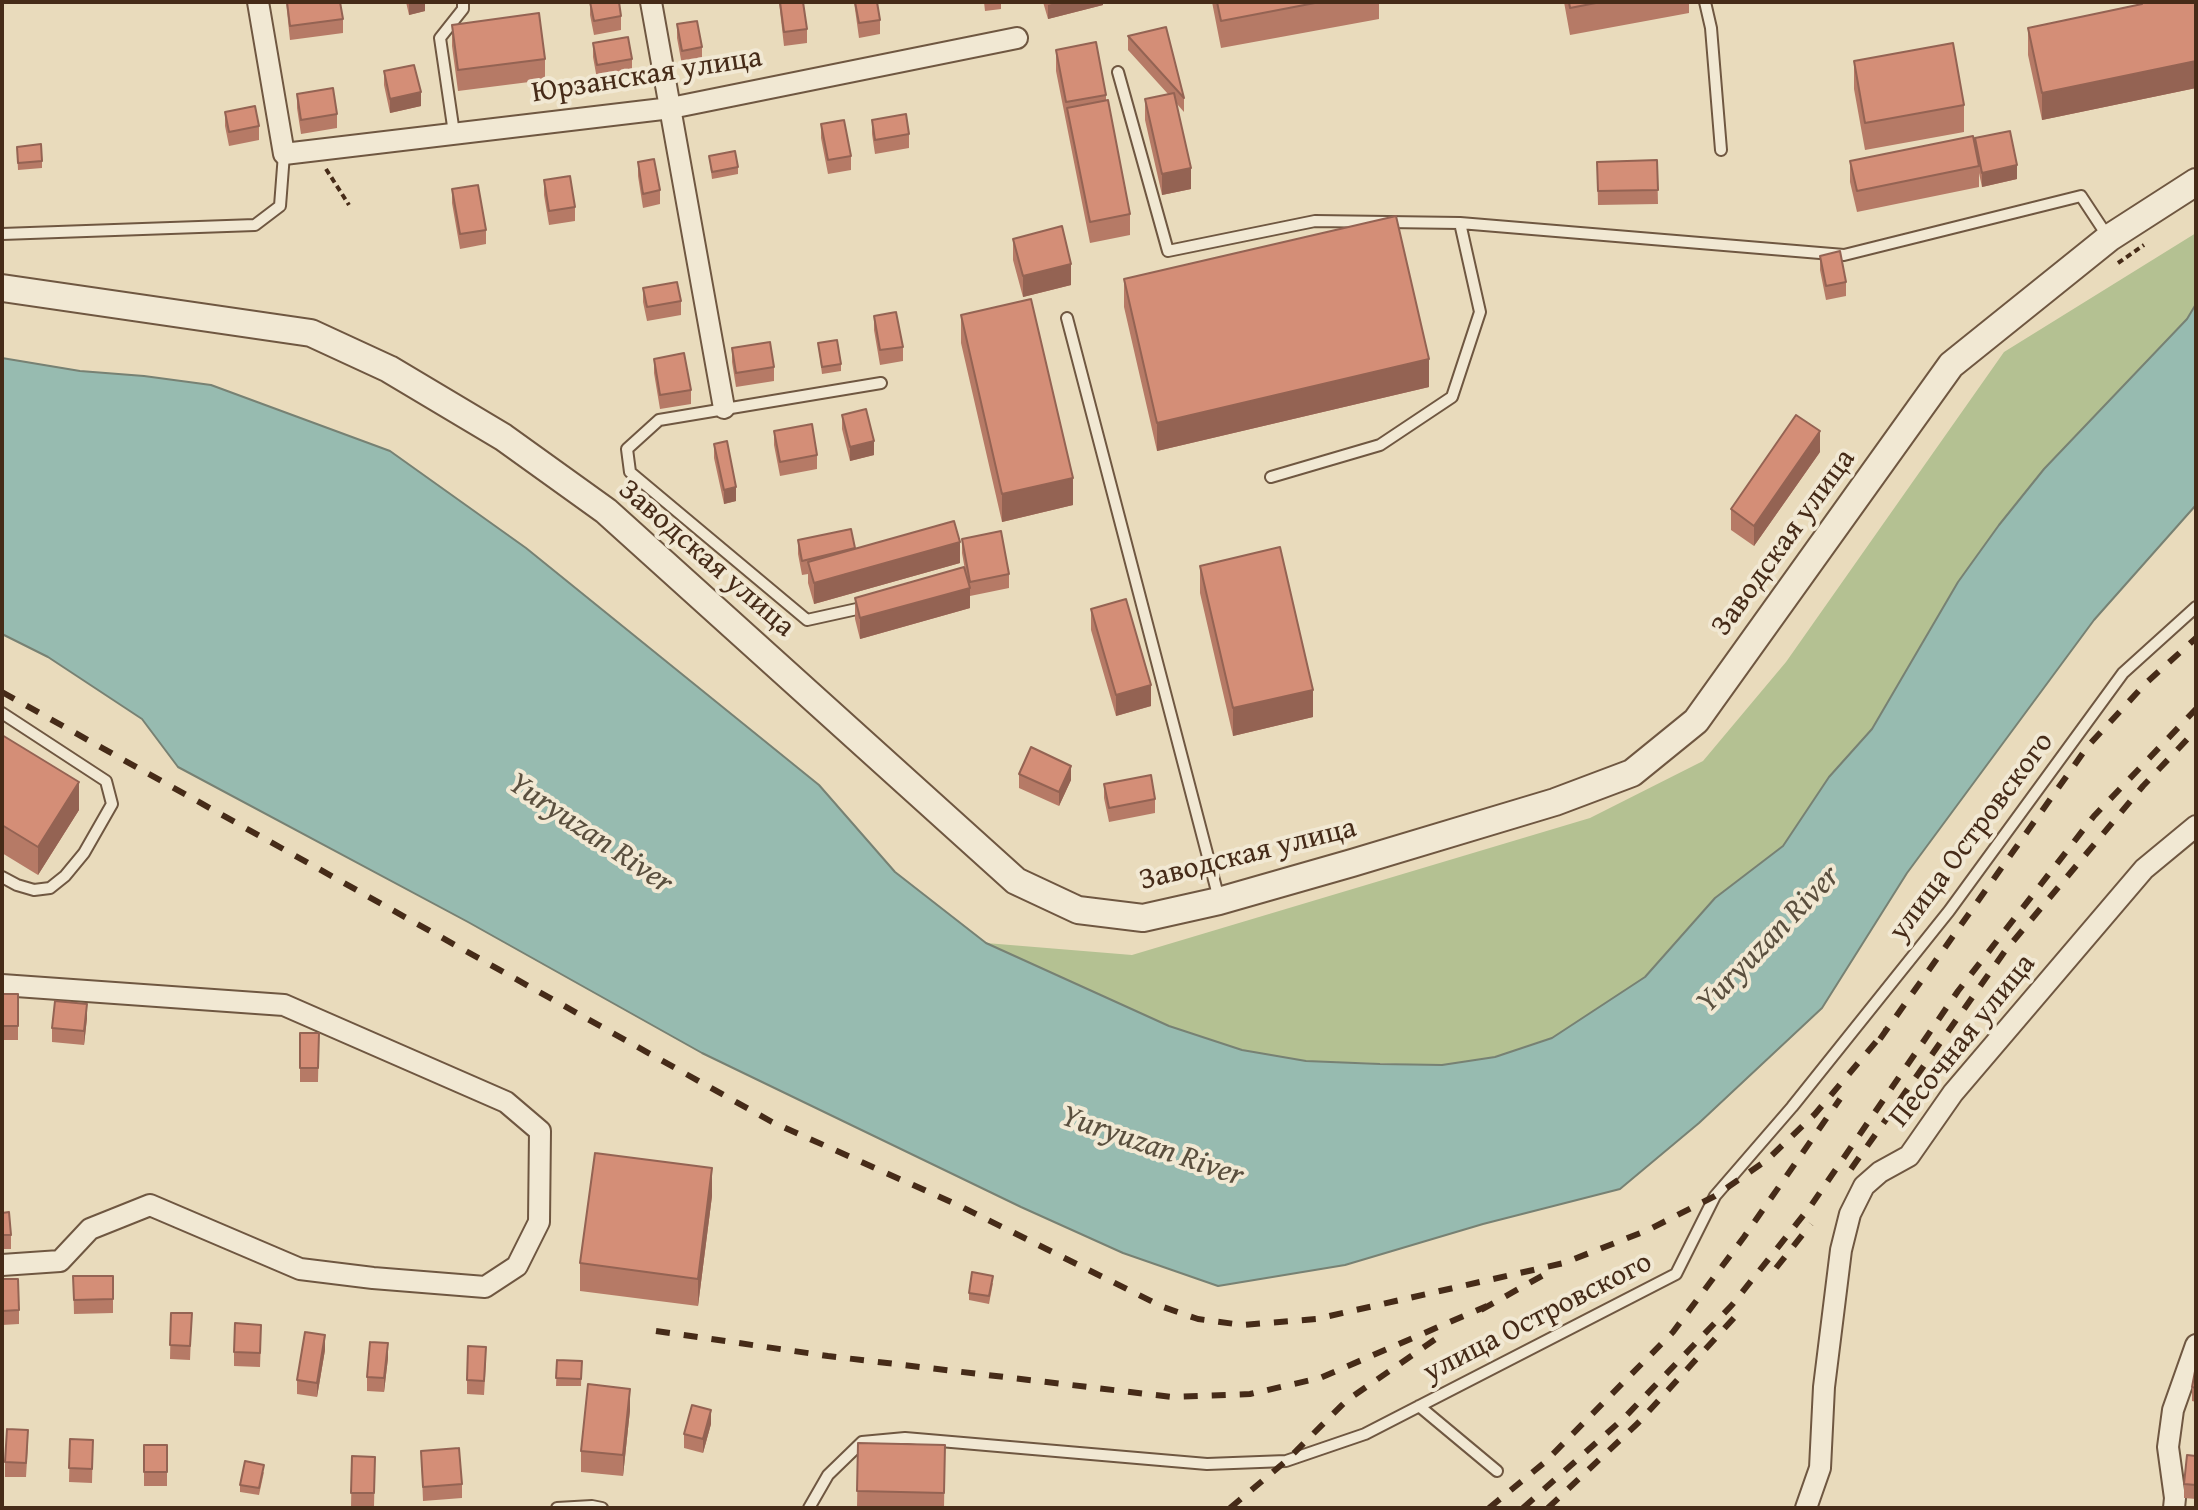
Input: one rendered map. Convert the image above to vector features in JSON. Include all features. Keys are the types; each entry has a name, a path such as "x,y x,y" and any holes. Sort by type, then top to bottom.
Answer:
{"street":[{"path":"258,2 284,154"},
{"path":"651,2 724,408"},
{"name":"Юрзанская улица","path":"284,154 671,108 1017,38"},
{"name":"Заводская улица","path":"2,288 311,333 389,369 503,437 606,511 1016,881 1078,910 1143,918 1219,901 1555,802 1632,773 1696,721 1951,365 2109,238 2196,182"},
{"name":"Песочная улица","path":"1806,1508 1820,1468 1824,1387 1841,1250 1850,1214 1864,1186 1880,1172 1909,1156 1953,1093 2144,869 2196,826"},
{"path":"2,985 284,1005 506,1102 540,1131 539,1222 517,1266 485,1287 300,1269 150,1205 90,1229 60,1261 2,1265"},
{"path":"2174,1508 2168,1447 2173,1410 2196,1345"}],"lane":[{"path":"454,133 440,38 463,9 463,2"},
{"path":"1705,2 1711,28 1721,150"},
{"path":"1118,72 1168,251 1315,221 1460,223 1844,255 2081,196 2109,238"},
{"path":"2,234 255,225 280,206 284,154"},
{"path":"1271,477 1380,445 1452,397 1480,312 1460,223"},
{"path":"1067,318 1219,901"},
{"path":"879,604 807,620 630,472 627,449 659,420 881,383"},
{"name":"улица Островского","path":"809,1508 828,1475 862,1442 905,1438 1207,1464 1286,1461 1365,1434 1676,1274 1715,1196 1792,1107 1949,911 2123,673 2196,607"},
{"path":"2,713 106,781 112,804 84,853 50,888 34,890 2,877"},
{"path":"1419,1406 1497,1471"},
{"path":"557,1508 602,1508"}],"path":[{"path":"307,151 330,173 349,205"}],"green space":[{"path":"2196,233 2196,304 2187,319 2044,469 1999,525 1958,582 1872,729 1829,777 1783,846 1715,898 1645,977 1552,1038 1495,1057 1442,1065 1305,1061 1242,1050 1169,1026 986,943 1132,955 1590,818 1703,761 1786,662 2004,352"}],"water":[{"name":"Yuryuzan River","path":"2196,304 2196,505 2094,620 1907,873 1822,1008 1699,1123 1620,1189 1483,1224 1345,1265 1218,1286 1123,1253 1021,1207 702,1053 468,922 178,767 142,719 48,657 2,634 2,358 80,371 211,385 390,451 526,548 819,785 895,872 986,943 1169,1026 1242,1050 1306,1061 1442,1065 1495,1057 1552,1038 1645,977 1715,898 1783,846 1829,777 1872,729 1958,582 1999,525 2044,469 2187,319"}],"building":[{"path":"287,2 340,2 343,19 290,26"},
{"path":"590,2 619,2 621,16 594,21"},
{"path":"780,2 803,2 807,29 784,32"},
{"path":"855,2 877,2 880,20 859,23"},
{"path":"1217,2 1320,2 1221,21"},
{"path":"1569,2 1601,2 1570,8"},
{"path":"2142,2 2196,2 2196,61 2042,93 2028,28"},
{"path":"539,13 545,59 458,70 452,25"},
{"path":"697,21 702,47 682,51 677,24"},
{"path":"1166,27 1184,98 1128,36"},
{"path":"628,37 632,59 597,65 593,43"},
{"path":"1096,42 1106,95 1066,102 1056,50"},
{"path":"1953,43 1964,105 1865,123 1854,61"},
{"path":"414,65 421,92 390,99 384,71"},
{"path":"333,88 337,114 301,120 297,94"},
{"path":"1174,93 1191,168 1162,174 1145,99"},
{"path":"1108,100 1130,214 1090,222 1067,108"},
{"path":"255,106 259,126 229,132 225,112"},
{"path":"906,114 909,134 875,140 872,120"},
{"path":"844,120 851,156 828,160 821,124"},
{"path":"2010,131 2017,165 1982,173 1975,138"},
{"path":"1973,136 1979,166 1857,191 1850,161"},
{"path":"41,144 42,161 18,163 17,147"},
{"path":"735,151 738,167 712,172 709,156"},
{"path":"654,159 660,190 643,194 638,162"},
{"path":"1657,160 1658,190 1598,191 1597,162"},
{"path":"570,176 575,207 549,211 544,180"},
{"path":"478,185 486,230 460,234 452,189"},
{"path":"1396,216 1429,359 1157,423 1124,279"},
{"path":"1062,226 1071,264 1023,276 1013,239"},
{"path":"1840,251 1846,282 1826,286 1820,256"},
{"path":"677,282 681,301 647,307 643,288"},
{"path":"1031,299 1073,478 1002,494 961,315"},
{"path":"896,312 903,347 880,350 874,316"},
{"path":"837,340 841,364 822,367 818,343"},
{"path":"770,342 774,367 736,373 732,348"},
{"path":"684,353 691,390 660,395 654,359"},
{"path":"866,409 874,441 850,447 842,415"},
{"path":"1796,415 1820,431 1754,526 1731,509"},
{"path":"812,424 817,455 780,462 774,431"},
{"path":"727,441 736,487 724,490 714,444"},
{"path":"954,521 960,542 814,583 808,562"},
{"path":"851,529 855,548 802,561 798,540"},
{"path":"1001,531 1009,574 970,582 962,539"},
{"path":"1280,547 1313,690 1233,708 1200,566"},
{"path":"964,567 970,588 860,618 855,598"},
{"path":"1126,599 1151,685 1116,695 1091,609"},
{"path":"2,735 79,782 38,847 2,825"},
{"path":"1031,747 1071,766 1059,792 1019,774"},
{"path":"1151,775 1155,799 1109,808 1104,784"},
{"path":"2,994 18,994 18,1026 2,1026"},
{"path":"55,1001 87,1004 84,1031 52,1028"},
{"path":"300,1033 319,1033 318,1068 300,1068"},
{"path":"595,1153 712,1168 698,1279 580,1263"},
{"path":"9,1212 11,1235 2,1235 2,1213"},
{"path":"972,1272 993,1276 989,1296 969,1293"},
{"path":"73,1276 113,1276 113,1299 74,1300"},
{"path":"2,1279 18,1279 19,1310 2,1311"},
{"path":"171,1313 192,1313 190,1346 170,1345"},
{"path":"235,1323 261,1325 260,1353 234,1352"},
{"path":"305,1332 325,1335 317,1383 297,1380"},
{"path":"370,1342 388,1343 384,1378 367,1377"},
{"path":"468,1346 486,1347 484,1381 467,1380"},
{"path":"557,1360 582,1361 581,1379 556,1378"},
{"path":"2196,1366 2196,1388 2192,1387"},
{"path":"588,1384 630,1389 623,1455 581,1451"},
{"path":"692,1405 711,1410 703,1439 684,1434"},
{"path":"7,1429 28,1430 26,1463 5,1462"},
{"path":"70,1439 93,1440 92,1469 69,1468"},
{"path":"858,1443 945,1445 944,1493 857,1491"},
{"path":"144,1445 167,1445 167,1472 144,1472"},
{"path":"459,1448 462,1484 423,1487 421,1451"},
{"path":"2187,1455 2196,1456 2196,1485 2184,1484"},
{"path":"352,1456 375,1457 374,1493 351,1493"},
{"path":"245,1461 264,1465 259,1488 240,1485"}],"railway":[{"path":"1880,1039 2088,746 2146,683 2196,638"},
{"path":"2,692 772,1122 960,1206 1163,1307 1198,1319 1242,1325 1316,1319 1564,1263 1648,1230 1715,1196 1767,1160 1815,1114 1886,1030"},
{"path":"1523,1508 1625,1417 1732,1305 1810,1207 1958,991 2094,816 2196,709"},
{"path":"1851,1169 2005,951 2143,786 2196,730"},
{"path":"1489,1508 1545,1462 1673,1332 1840,1099"},
{"path":"1776,1268 1811,1224"},
{"path":"1481,1310 1547,1273"},
{"path":"656,1331 828,1356 1172,1397 1250,1394 1320,1378 1487,1306"},
{"path":"1548,1508 1638,1423 1743,1308"},
{"path":"1230,1508 1286,1461 1346,1401 1440,1336"}]}
